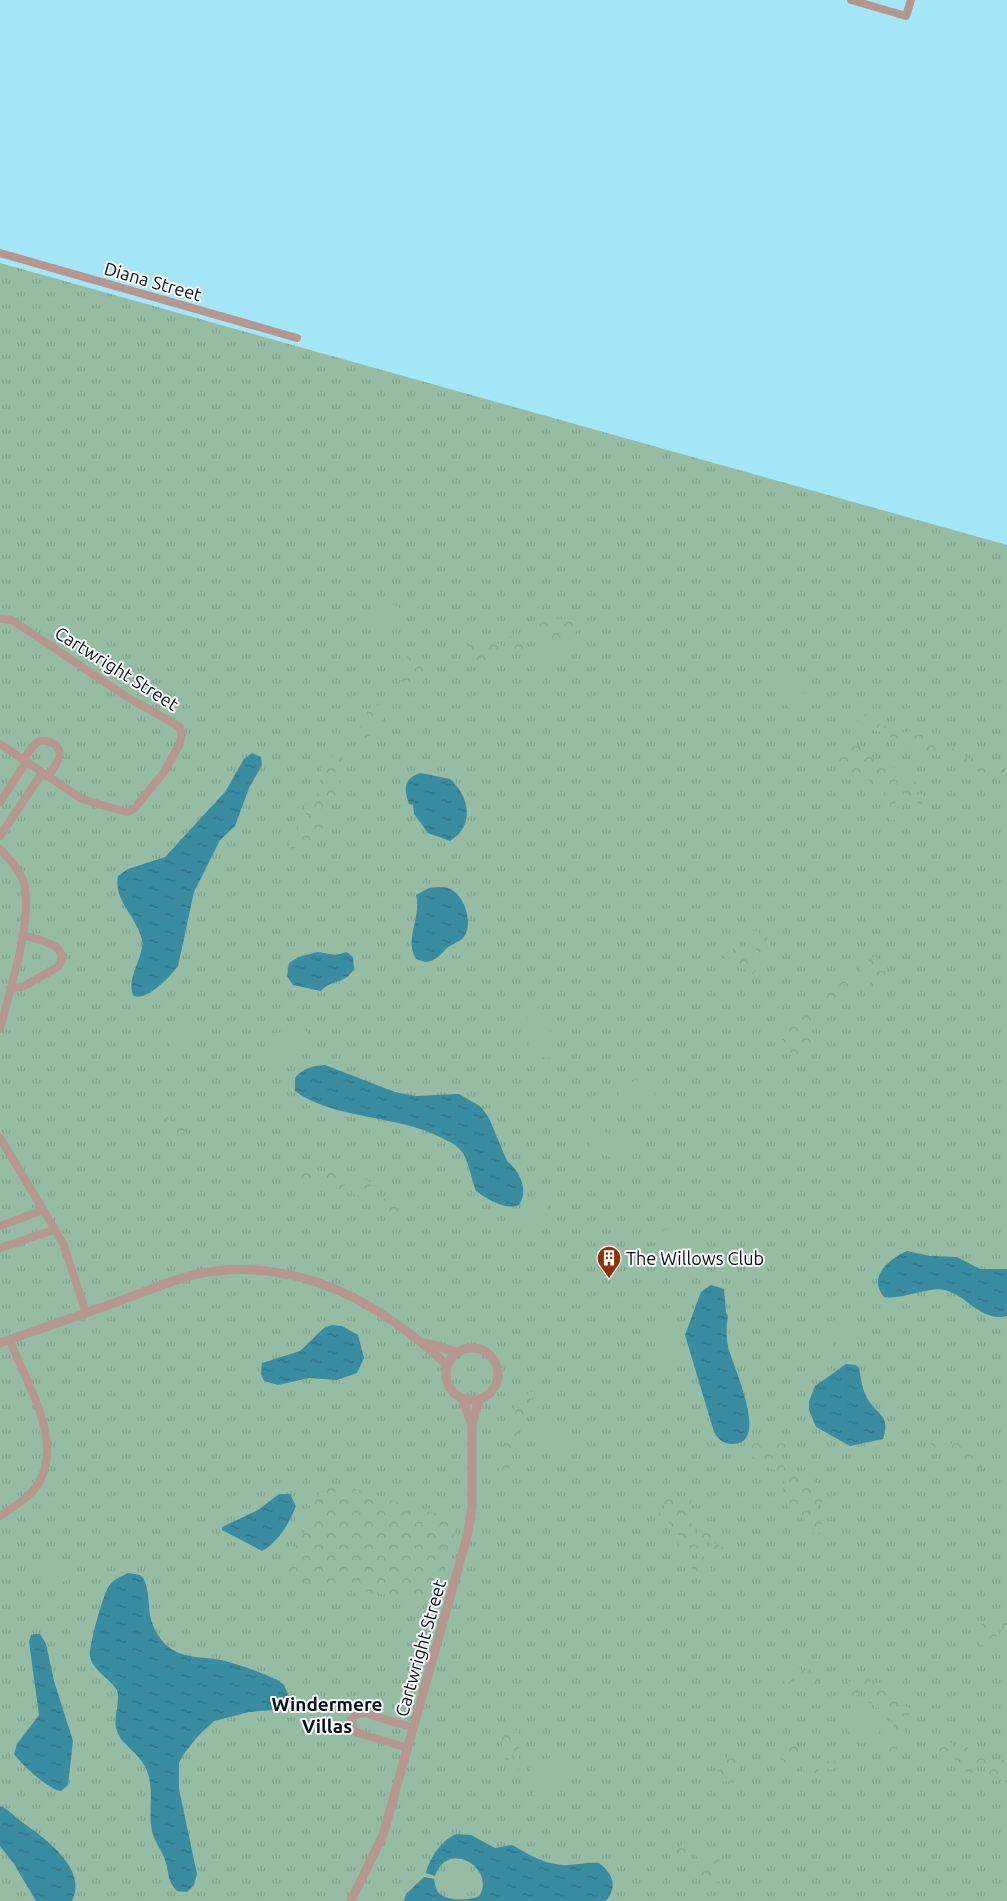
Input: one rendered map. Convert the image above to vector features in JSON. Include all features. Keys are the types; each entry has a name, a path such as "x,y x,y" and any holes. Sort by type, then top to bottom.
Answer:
{"street":[{"path":"851,0 906,16 911,0"},
{"name":"Diana Street","path":"0,253 297,338"},
{"name":"Cartwright Street","path":"0,618 12,620 127,698 180,727 182,735 179,745 164,772 130,811 126,812 82,799 0,744"},
{"path":"0,802 37,742 43,740 56,745 60,751 60,758 45,775 0,836"},
{"path":"0,849 15,865 23,880 26,897 22,935 0,1028"},
{"path":"10,988 22,986 58,967 62,962 62,956 56,946 22,935"},
{"path":"0,1138 63,1243 86,1312"},
{"path":"0,1226 43,1210"},
{"path":"0,1248 54,1230"},
{"path":"0,1343 187,1276 215,1271 274,1270 320,1282 353,1296 419,1340 447,1365"},
{"path":"0,1516 24,1499 36,1487 48,1457 44,1427 10,1340"},
{"path":"419,1340 457,1352 471,1348 486,1352 496,1363 498,1378 496,1385 486,1396 479,1399 462,1398 448,1385 447,1365 457,1352"},
{"name":"Cartwright Street","path":"462,1398 472,1424"},
{"name":"Cartwright Street","path":"351,1901 383,1835 471,1522 472,1424 479,1399"},
{"path":"408,1748 360,1734 352,1729 351,1721 356,1714 364,1713 414,1728"}],"green space":[{"path":"0,263 1007,545 1007,1901 0,1901"},
{"path":"389,604 398,606 403,612 402,618 395,627 375,626 362,621 362,616 366,610"},
{"path":"547,617 561,619 570,617 577,623 577,631 570,638 544,637 538,630 538,626"},
{"path":"511,635 519,635 524,640 522,651 511,653 506,648 506,640"},
{"path":"492,639 503,647 503,653 495,662 474,664 463,659 464,653 472,642"},
{"path":"560,639 570,643 571,651 568,655 560,660 551,662 538,659 536,652 540,647"},
{"path":"408,656 423,663 426,669 422,678 405,684 399,677 398,663"},
{"path":"788,676 796,681 804,691 809,702 810,711 798,713 783,702 778,689 778,683 781,678"},
{"path":"378,704 385,709 384,719 371,729 371,737 366,739 360,733 359,728 366,720 370,707"},
{"path":"860,713 874,717 878,724 890,727 888,729 894,732 910,731 916,736 925,734 930,739 937,739 939,747 957,749 969,759 974,758 977,764 987,767 994,763 999,765 1005,763 1007,786 1003,784 1002,780 995,781 982,774 981,770 976,769 971,773 965,769 963,764 958,767 953,759 948,759 941,753 933,753 918,746 904,745 882,732 867,731 862,723 853,717"},
{"path":"837,745 848,747 860,746 875,760 876,765 895,768 899,774 904,772 907,778 911,778 917,783 915,795 922,794 926,800 921,805 917,802 913,805 912,797 906,800 902,798 896,802 894,809 897,820 890,820 887,817 887,809 880,796 889,788 887,782 880,781 878,788 874,789 869,784 869,779 862,781 857,775 851,773 837,776 837,766 842,763 837,760 838,755 833,754"},
{"path":"335,752 341,755 345,764 344,771 340,776 339,788 320,834 314,836 312,843 307,848 301,844 292,849 289,846 289,838 297,832 297,819 307,817 304,806 319,796 313,785 321,780 321,767 324,762 329,762"},
{"path":"755,930 759,933 759,937 765,934 774,950 753,974 739,967 740,963 735,960 734,955 727,960 722,955 723,951 733,953 733,948 728,943 728,940 735,939 740,944 740,951 753,953 761,943 759,940 756,943 748,940 750,931"},
{"path":"874,956 878,959 875,964 877,970 886,971 885,981 879,988 870,986 871,982 866,981 865,973 859,970 859,966 863,965 870,969 868,960"},
{"path":"841,974 849,980 855,979 851,985 848,997 833,1005 827,1002 823,1003 821,1001 826,985"},
{"path":"809,1006 812,1007 814,1021 810,1027 814,1034 809,1038 815,1043 811,1050 806,1049 802,1055 782,1051 778,1044 784,1037 779,1035 781,1026 784,1027 789,1018 793,1019 798,1013 802,1014"},
{"path":"536,1010 546,1014 550,1032 556,1041 555,1052 548,1059 534,1055 528,1047 530,1031 527,1019 530,1013"},
{"path":"187,1017 195,1022 198,1036 192,1049 182,1050 171,1046 169,1037 179,1021"},
{"path":"294,1027 300,1027 307,1032 305,1042 288,1059 280,1062 272,1059 266,1047 267,1038 271,1034 284,1032"},
{"path":"639,1078 647,1080 653,1085 655,1092 652,1101 634,1104 621,1099 618,1095 620,1089"},
{"path":"576,1109 581,1111 604,1131 633,1147 635,1149 632,1156 611,1158 591,1148 587,1132 568,1125 567,1113"},
{"path":"167,1118 185,1130 180,1139 169,1140 166,1135 170,1127 163,1123 162,1120"},
{"path":"309,1167 318,1170 319,1176 312,1185 300,1182 299,1171"},
{"path":"334,1169 340,1173 345,1183 346,1194 341,1196 338,1188 328,1189 321,1185 321,1178 327,1170"},
{"path":"362,1178 374,1183 369,1188 369,1197 363,1199 353,1194 352,1188 354,1181"},
{"path":"399,1190 401,1195 399,1199 402,1202 401,1207 398,1209 400,1213 391,1215 385,1213 382,1200 386,1197 392,1198 392,1195"},
{"path":"535,1194 546,1196 549,1205 542,1218 532,1224 528,1224 520,1218 519,1211"},
{"path":"676,1226 699,1250 692,1268 687,1273 679,1275 667,1270 662,1260 661,1250 654,1241 657,1233"},
{"path":"664,1313 674,1315 679,1324 683,1356 675,1369 666,1367 662,1362 654,1338 655,1323"},
{"path":"845,1319 853,1323 857,1328 855,1336 850,1340 835,1342 827,1351 820,1350 816,1340 829,1321"},
{"path":"531,1392 535,1395 532,1403 525,1406 518,1438 511,1456 511,1466 503,1477 504,1483 498,1484 500,1457 505,1454 507,1430 514,1420 516,1400"},
{"path":"546,1418 559,1422 568,1432 571,1445 567,1458 554,1457 540,1435 539,1426"},
{"path":"938,1435 951,1444 958,1441 964,1452 981,1454 985,1464 974,1472 965,1469 961,1461 962,1457 959,1454 960,1451 955,1448 947,1451 946,1454 937,1455 930,1444"},
{"path":"758,1437 767,1437 783,1443 786,1440 791,1448 782,1449 780,1456 783,1462 792,1461 790,1475 793,1476 803,1470 806,1471 807,1478 820,1484 824,1492 827,1493 825,1501 819,1504 816,1513 822,1524 819,1526 825,1530 818,1533 818,1536 806,1528 804,1518 799,1516 799,1512 789,1510 790,1500 783,1490 786,1482 784,1479 774,1477 772,1473 777,1471 769,1468 768,1465 752,1456 752,1442 758,1440"},
{"path":"339,1484 446,1517 455,1527 455,1531 438,1588 430,1595 413,1599 309,1583 293,1578 287,1573 286,1560 303,1534 316,1500 325,1485"},
{"path":"688,1489 694,1494 689,1507 693,1513 691,1524 696,1528 694,1531 697,1534 706,1526 715,1544 718,1543 719,1546 725,1548 724,1554 720,1559 711,1543 706,1540 707,1544 703,1547 705,1553 703,1555 711,1569 708,1573 702,1574 701,1578 693,1574 691,1565 699,1557 696,1544 693,1549 688,1548 685,1552 679,1550 681,1546 677,1543 684,1537 672,1532 669,1522 662,1520 661,1524 657,1522 659,1512 665,1511 663,1499 677,1495 684,1498"},
{"path":"43,1557 68,1565 72,1573 70,1578 61,1582 55,1582 35,1574 32,1568 34,1562"},
{"path":"1007,1617 1007,1630 1000,1630 998,1636 991,1637 985,1647 980,1645 978,1640 982,1633 979,1628 980,1625 984,1624 991,1629 1003,1623"},
{"path":"795,1666 803,1671 810,1669 818,1672 821,1678 816,1685 804,1686 801,1679 803,1677 799,1674 793,1681 786,1684 782,1678 787,1671 791,1670 791,1667"},
{"path":"865,1675 872,1683 885,1683 893,1693 895,1691 899,1692 897,1704 910,1708 911,1713 906,1717 897,1713 896,1723 903,1727 905,1735 899,1738 899,1747 891,1754 884,1747 890,1738 889,1729 894,1728 893,1721 887,1718 880,1708 869,1703 865,1696 869,1687 863,1686 860,1695 847,1696 844,1690 847,1682 863,1679 862,1676"},
{"path":"868,1710 878,1711 887,1721 872,1740 863,1744 851,1738 848,1729 854,1717"},
{"path":"511,1725 518,1732 516,1733 521,1739 516,1742 519,1748 516,1753 523,1766 521,1769 516,1770 513,1750 510,1750 509,1760 505,1759 506,1756 502,1743 504,1728"},
{"path":"939,1738 946,1738 952,1743 951,1747 958,1749 967,1747 979,1757 987,1756 991,1762 995,1759 1005,1760 1004,1771 1007,1771 1007,1785 1003,1778 995,1782 991,1778 986,1778 987,1768 982,1764 977,1766 974,1772 967,1773 953,1758 947,1762 937,1758 935,1749"},
{"path":"789,1744 799,1748 801,1759 797,1770 782,1764 780,1758 789,1748"},
{"path":"732,1751 736,1760 742,1761 739,1776 736,1778 737,1781 732,1784 729,1781 723,1782 717,1772 723,1765 716,1760 720,1753 728,1759"},
{"path":"560,1756 573,1764 574,1769 571,1776 557,1784 546,1797 534,1795 529,1786 531,1767 538,1761"},
{"path":"826,1760 830,1762 833,1760 839,1765 832,1770 820,1768 814,1775 804,1772 803,1769 809,1763"},
{"path":"686,1842 692,1846 697,1843 705,1859 708,1855 715,1854 722,1865 720,1870 723,1873 719,1878 720,1883 716,1883 714,1886 707,1883 703,1884 700,1867 696,1860 699,1858 691,1851 690,1853 686,1852 684,1856 680,1857 676,1854 675,1847 678,1848"},
{"path":"458,1863 469,1867 473,1878 469,1889 458,1893 447,1889 443,1878 447,1867"}],"water":[{"path":"252,753 261,757 262,765 249,788 235,826 220,840 194,892 178,966 170,976 152,991 139,997 134,996 131,983 141,954 142,940 119,893 117,885 118,876 128,869 165,857 225,792 244,759"},
{"path":"420,773 450,779 462,794 467,811 466,820 458,835 450,841 428,833 414,814 413,805 409,804 406,785 410,778"},
{"path":"429,888 447,888 457,894 464,905 468,926 463,938 447,948 435,959 425,962 416,959 413,951 412,935 417,912 416,895"},
{"path":"318,952 336,955 347,952 353,957 354,969 346,978 330,984 321,991 293,985 287,976 289,963 298,957"},
{"path":"325,1065 395,1092 415,1096 459,1094 481,1107 489,1118 507,1161 516,1170 522,1182 523,1194 519,1205 503,1205 491,1201 476,1191 464,1155 449,1141 404,1124 327,1107 295,1091 295,1078 301,1072 308,1068"},
{"path":"907,1251 930,1256 957,1257 980,1269 1007,1269 1007,1316 989,1315 961,1297 939,1289 899,1297 884,1297 879,1290 878,1282 882,1270 893,1259"},
{"path":"711,1285 724,1289 726,1313 728,1316 726,1331 728,1346 746,1402 749,1418 749,1432 743,1441 732,1444 721,1441 714,1432 685,1335 701,1292"},
{"path":"332,1325 342,1326 358,1335 364,1358 357,1373 337,1380 309,1378 278,1385 264,1381 261,1374 262,1363 300,1351 325,1327"},
{"path":"846,1364 856,1365 859,1368 865,1395 884,1420 885,1431 883,1439 850,1446 816,1427 809,1410 809,1401 815,1386"},
{"path":"279,1494 290,1494 296,1506 283,1531 274,1542 262,1551 222,1530 222,1527 258,1510"},
{"path":"128,1573 140,1575 146,1583 153,1626 164,1643 171,1649 185,1655 217,1659 253,1670 279,1681 284,1685 288,1694 282,1705 274,1710 249,1712 214,1721 197,1737 183,1755 179,1763 179,1789 197,1874 194,1885 187,1892 177,1891 172,1885 166,1862 153,1836 150,1781 142,1761 123,1742 117,1731 115,1721 118,1700 117,1690 94,1666 90,1657 94,1633 106,1591 117,1578"},
{"path":"40,1634 46,1644 54,1681 73,1741 68,1785 61,1791 56,1790 29,1770 14,1754 17,1744 39,1715 29,1642 31,1635"},
{"path":"0,1806 41,1836 61,1855 74,1877 76,1889 72,1901 36,1901 14,1864 0,1846"},
{"path":"457,1834 471,1835 495,1848 512,1845 538,1859 559,1865 599,1863 611,1876 613,1885 610,1896 606,1901 404,1901 406,1894 424,1877 434,1879 439,1893 448,1898 465,1899 479,1896 483,1886 482,1877 477,1868 469,1862 460,1859 450,1859 442,1865 435,1876 426,1873 437,1850 452,1836"}],"place":[{"name":"The Willows Club","path":"609,1279"}],"district":[{"name":"Windermere Villas","path":"327,1715"}]}
